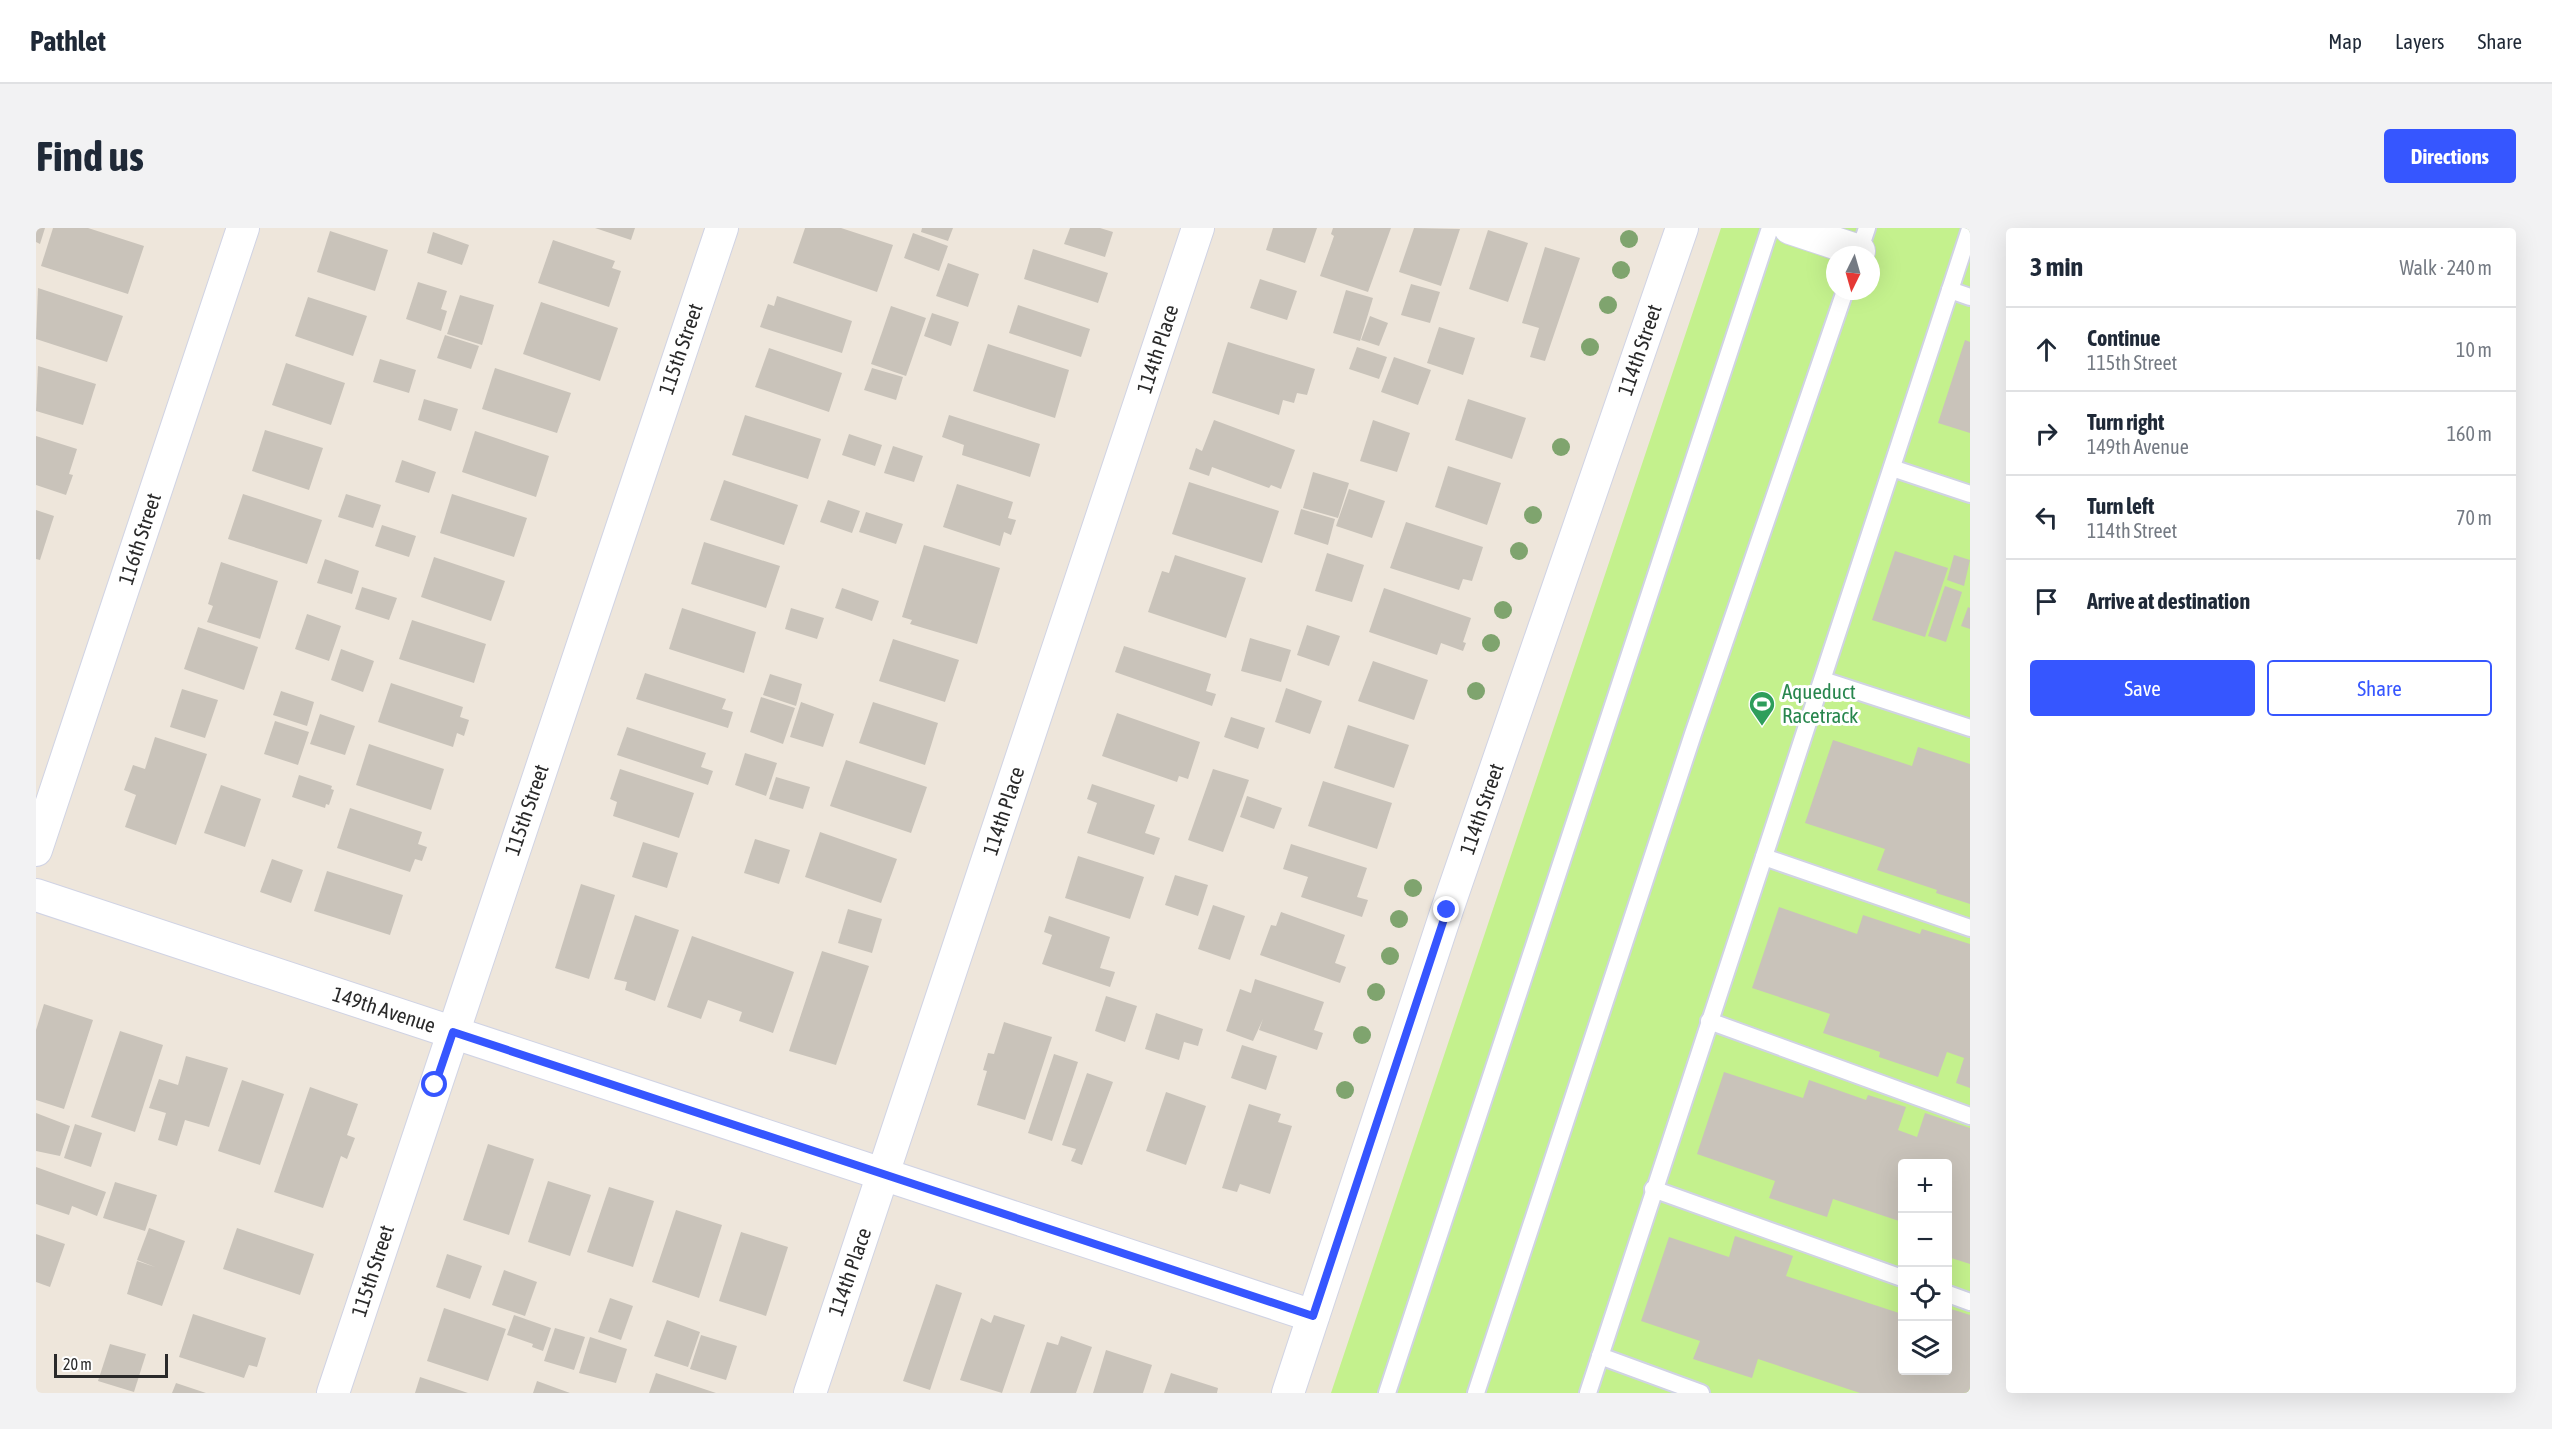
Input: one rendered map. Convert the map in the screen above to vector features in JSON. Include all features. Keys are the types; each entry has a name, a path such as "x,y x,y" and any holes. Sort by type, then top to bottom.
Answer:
{"street":[{"name":"116th Street","path":"36,850 243,228"},
{"name":"115th Street","path":"333,1393 722,228"},
{"name":"114th Place","path":"810,1393 1198,228"},
{"name":"114th Street","path":"1288,1393 1447,910 1682,228"},
{"path":"1790,228 1861,245"},
{"name":"149th Avenue","path":"36,895 1313,1316"}],"lane":[{"path":"1387,1393 1770,228"},
{"path":"1588,1393 1653,1189 1823,680 1970,229"},
{"path":"1950,290 1970,297"},
{"path":"1476,1393 1690,745 1842,300"},
{"path":"1892,468 1970,494"},
{"path":"1823,680 1970,728"},
{"path":"1764,857 1970,928"},
{"path":"1709,1021 1970,1116"},
{"path":"1653,1189 1898,1277"},
{"path":"1952,1296 1970,1302"},
{"path":"1600,1356 1701,1393"}],"green space":[{"name":"Aqueduct Racetrack","path":"1721,228 1970,228 1970,1393 1331,1393"}],"building":[{"path":"36,228 45,228 40,244 36,242"},
{"path":"53,228 88,228 144,246 128,294 41,266"},
{"path":"595,228 635,228 631,240"},
{"path":"805,228 841,228 893,245 877,292 793,263"},
{"path":"922,228 953,228 948,241 921,232"},
{"path":"1070,228 1100,228 1113,232 1105,257 1064,244"},
{"path":"1273,228 1317,228 1305,263 1266,250"},
{"path":"1333,228 1391,228 1368,292 1320,276 1334,236 1331,234"},
{"path":"1414,228 1460,229 1441,286 1399,272"},
{"path":"1488,230 1528,243 1508,302 1469,289"},
{"path":"330,231 388,250 375,291 317,272"},
{"path":"433,232 469,245 462,265 427,253"},
{"path":"913,233 948,246 939,271 904,258"},
{"path":"553,240 615,261 612,268 621,271 609,307 538,283"},
{"path":"1545,247 1580,258 1545,361 1530,357 1539,328 1522,323"},
{"path":"1033,249 1108,273 1098,303 1024,279"},
{"path":"948,263 979,274 968,307 936,296"},
{"path":"1260,279 1297,291 1287,320 1250,308"},
{"path":"418,282 447,291 441,309 447,311 441,331 406,319"},
{"path":"1411,284 1440,292 1430,323 1401,315"},
{"path":"38,288 123,316 107,362 36,339"},
{"path":"1346,290 1373,298 1360,341 1333,333"},
{"path":"460,295 494,305 482,345 447,334"},
{"path":"777,296 852,321 842,353 760,327 768,304 774,306"},
{"path":"308,297 367,316 353,356 295,336"},
{"path":"541,302 618,328 600,381 523,354"},
{"path":"1018,305 1090,329 1081,357 1009,333"},
{"path":"891,306 926,318 906,376 871,364"},
{"path":"932,313 959,322 951,346 924,336"},
{"path":"1370,316 1388,323 1379,346 1361,340"},
{"path":"1439,327 1475,338 1463,375 1427,363"},
{"path":"445,335 479,346 471,369 437,358"},
{"path":"1965,340 1970,342 1970,433 1938,423"},
{"path":"1228,342 1315,369 1307,395 1297,393 1294,403 1283,400 1279,415 1212,393"},
{"path":"988,344 1069,370 1055,418 973,391"},
{"path":"1357,347 1387,357 1379,379 1349,369"},
{"path":"769,348 842,373 829,412 755,387"},
{"path":"1394,357 1431,370 1418,405 1381,392"},
{"path":"380,359 416,370 409,393 373,382"},
{"path":"286,363 345,383 331,425 272,405"},
{"path":"38,366 96,384 83,425 36,411"},
{"path":"495,368 571,393 557,433 482,409"},
{"path":"872,368 903,377 896,400 864,390"},
{"path":"424,399 458,409 451,431 418,420"},
{"path":"1468,399 1526,418 1512,459 1455,440"},
{"path":"745,415 821,439 808,479 732,455"},
{"path":"949,415 1040,444 1030,477 962,455 964,445 942,437"},
{"path":"1214,420 1295,450 1281,489 1271,485 1269,488 1212,467 1209,476 1189,469 1196,448 1202,451"},
{"path":"1373,420 1410,433 1397,472 1360,461"},
{"path":"265,430 323,448 309,490 252,471"},
{"path":"475,431 549,456 536,497 462,472"},
{"path":"849,434 882,445 875,466 842,455"},
{"path":"36,436 77,449 69,474 73,475 66,495 36,485"},
{"path":"893,446 923,456 914,482 884,473"},
{"path":"402,460 436,472 429,493 395,482"},
{"path":"1448,466 1501,483 1487,525 1435,507"},
{"path":"1313,472 1349,483 1338,518 1303,508"},
{"path":"724,480 798,505 784,545 710,520"},
{"path":"1189,482 1279,511 1262,563 1172,534"},
{"path":"957,484 1013,502 1008,518 1016,520 1011,535 1004,532 1000,546 943,527"},
{"path":"1349,489 1385,501 1372,538 1336,526"},
{"path":"243,494 322,520 307,564 228,539"},
{"path":"346,494 381,505 373,528 338,517"},
{"path":"452,494 527,518 514,557 440,533"},
{"path":"828,500 860,511 852,533 820,522"},
{"path":"1301,509 1335,519 1328,545 1294,534"},
{"path":"36,510 54,516 40,560 36,559"},
{"path":"866,512 903,524 896,544 859,532"},
{"path":"1406,522 1483,547 1472,581 1463,579 1459,590 1390,568"},
{"path":"382,525 416,536 409,557 375,546"},
{"path":"704,542 780,566 766,608 691,584"},
{"path":"924,545 1000,568 977,644 910,624 912,620 902,617"},
{"path":"1895,551 1948,568 1925,637 1872,620"},
{"path":"1327,553 1364,565 1352,602 1315,591"},
{"path":"1175,555 1246,578 1226,638 1148,612 1162,571 1169,573"},
{"path":"1954,555 1970,560 1964,586 1947,580"},
{"path":"434,557 505,581 491,621 421,597"},
{"path":"325,559 359,571 352,594 317,583"},
{"path":"221,562 278,581 260,639 207,622 213,606 208,604"},
{"path":"1945,586 1962,592 1946,642 1928,636"},
{"path":"362,587 397,598 389,620 355,609"},
{"path":"842,588 879,601 872,621 835,608"},
{"path":"1384,588 1471,618 1463,642 1466,643 1463,651 1441,643 1437,655 1369,632"},
{"path":"1968,607 1970,608 1970,629 1961,626"},
{"path":"682,608 756,632 744,673 669,649"},
{"path":"791,608 824,618 817,639 785,629"},
{"path":"307,614 341,626 329,661 295,649"},
{"path":"412,620 486,644 474,683 399,659"},
{"path":"1307,625 1340,636 1329,666 1297,655"},
{"path":"198,627 258,647 244,690 184,669"},
{"path":"1250,638 1291,650 1281,682 1241,671"},
{"path":"893,639 959,660 945,702 879,681"},
{"path":"1124,646 1211,674 1206,691 1216,694 1212,706 1115,672"},
{"path":"341,649 374,661 363,692 331,680"},
{"path":"1373,661 1428,680 1414,720 1358,701"},
{"path":"645,673 726,699 722,709 733,712 728,728 636,699"},
{"path":"770,674 802,684 796,706 763,695"},
{"path":"391,683 463,707 460,717 469,720 464,736 457,733 453,747 378,722"},
{"path":"1286,688 1322,701 1310,734 1275,722"},
{"path":"182,689 218,700 205,738 170,727"},
{"path":"281,691 314,702 307,726 273,715"},
{"path":"761,697 795,708 783,744 750,732"},
{"path":"801,702 834,714 823,747 790,737"},
{"path":"873,702 938,723 925,765 859,743"},
{"path":"1117,713 1200,742 1188,779 1179,776 1177,782 1102,756"},
{"path":"320,714 355,726 345,755 310,744"},
{"path":"1231,717 1265,728 1258,749 1224,737"},
{"path":"275,721 309,732 298,765 264,754"},
{"path":"1348,725 1409,745 1394,788 1334,768"},
{"path":"627,727 706,753 701,767 713,771 708,785 617,755"},
{"path":"155,737 207,754 176,845 125,827 136,795 124,790 133,765 145,769"},
{"path":"1833,740 1912,766 1918,747 1970,764 1970,904 1936,893 1937,890 1877,870 1885,849 1805,823"},
{"path":"369,744 444,769 431,810 356,785"},
{"path":"745,753 777,763 766,796 735,785"},
{"path":"846,760 927,787 911,833 830,806"},
{"path":"620,769 694,793 679,838 613,816 617,802 610,799"},
{"path":"1213,769 1249,780 1223,852 1188,840"},
{"path":"299,775 332,786 331,789 334,790 329,805 326,804 325,808 292,797"},
{"path":"776,777 810,787 803,809 769,799"},
{"path":"1323,781 1392,803 1377,849 1308,826"},
{"path":"1092,784 1155,805 1145,833 1160,838 1154,855 1087,833 1097,803 1087,799"},
{"path":"221,785 261,799 245,847 204,833"},
{"path":"1247,796 1282,808 1274,829 1240,817"},
{"path":"350,808 422,832 418,844 427,847 422,861 415,859 410,872 337,848"},
{"path":"820,832 897,859 881,903 805,877"},
{"path":"755,839 790,850 779,884 744,873"},
{"path":"643,842 678,853 667,888 632,877"},
{"path":"1291,844 1367,868 1357,897 1368,900 1362,917 1301,897 1308,877 1283,869"},
{"path":"1078,856 1144,877 1130,919 1065,898"},
{"path":"272,859 303,870 291,903 260,892"},
{"path":"327,871 403,895 390,935 314,911"},
{"path":"1175,875 1208,885 1198,916 1165,905"},
{"path":"581,884 615,895 589,979 555,968"},
{"path":"1213,905 1245,916 1230,960 1198,949"},
{"path":"1779,907 1857,934 1863,915 1920,934 1922,929 1970,944 1970,1088 1956,1083 1964,1058 1947,1052 1938,1077 1879,1057 1880,1052 1823,1033 1830,1014 1752,988"},
{"path":"848,909 882,919 872,953 838,943"},
{"path":"1281,912 1345,935 1335,963 1346,967 1340,983 1260,955 1271,925 1276,926"},
{"path":"635,915 679,930 655,1001 625,990 627,982 614,979"},
{"path":"1049,916 1110,937 1100,968 1115,972 1110,987 1042,964 1052,935 1044,932"},
{"path":"692,936 794,972 773,1033 739,1021 742,1012 708,1000 701,1019 667,1007"},
{"path":"822,951 869,966 836,1065 789,1051"},
{"path":"1255,979 1324,1002 1314,1030 1323,1033 1317,1050 1259,1030 1263,1019 1253,1041 1226,1031 1240,989 1251,993"},
{"path":"1106,996 1137,1006 1125,1042 1095,1031"},
{"path":"44,1004 93,1020 64,1109 36,1100 36,1030"},
{"path":"1156,1013 1203,1029 1198,1046 1184,1042 1179,1060 1145,1049"},
{"path":"1004,1022 1052,1037 1025,1120 977,1105 987,1071 983,1070 988,1053 994,1054"},
{"path":"120,1031 163,1045 135,1132 91,1117"},
{"path":"1242,1045 1277,1056 1266,1090 1231,1078"},
{"path":"1054,1054 1078,1062 1052,1141 1028,1133"},
{"path":"186,1056 228,1068 209,1127 185,1120 177,1146 158,1140 166,1113 149,1108 159,1079 178,1085"},
{"path":"1724,1072 1803,1098 1809,1080 1866,1100 1868,1095 1906,1107 1898,1130 1917,1137 1925,1113 1970,1128 1970,1264 1952,1258 1952,1159 1898,1159 1898,1221 1833,1199 1827,1217 1769,1198 1775,1181 1697,1154"},
{"path":"1087,1073 1113,1082 1082,1165 1071,1161 1076,1149 1062,1145"},
{"path":"242,1080 284,1094 260,1165 218,1151"},
{"path":"310,1087 358,1104 347,1135 355,1138 347,1159 341,1156 323,1208 274,1192"},
{"path":"1166,1092 1206,1106 1186,1165 1146,1151"},
{"path":"1249,1104 1281,1114 1278,1122 1292,1126 1270,1194 1240,1184 1237,1192 1222,1188"},
{"path":"36,1113 70,1126 60,1156 36,1151"},
{"path":"75,1124 102,1133 91,1167 64,1158"},
{"path":"488,1144 534,1159 509,1235 463,1220"},
{"path":"36,1167 106,1192 97,1216 72,1206 69,1215 36,1204"},
{"path":"548,1181 591,1195 570,1256 528,1242"},
{"path":"115,1182 157,1195 145,1231 103,1218"},
{"path":"609,1187 654,1201 633,1267 587,1252"},
{"path":"676,1210 722,1225 699,1298 652,1282"},
{"path":"149,1228 185,1241 162,1306 127,1294 137,1261 155,1267 137,1260"},
{"path":"237,1228 314,1254 300,1295 223,1269"},
{"path":"741,1232 788,1247 766,1316 719,1301"},
{"path":"36,1234 65,1244 50,1287 36,1282"},
{"path":"1735,1236 1793,1256 1786,1276 1898,1313 1898,1375 1952,1375 1952,1309 1970,1315 1970,1393 1860,1393 1758,1359 1752,1378 1693,1359 1700,1341 1641,1321 1669,1237 1729,1257"},
{"path":"447,1254 482,1266 470,1299 436,1287"},
{"path":"504,1270 537,1282 525,1316 492,1305"},
{"path":"936,1284 962,1293 930,1390 903,1381"},
{"path":"610,1298 633,1306 621,1340 598,1332"},
{"path":"444,1308 506,1329 488,1381 427,1361"},
{"path":"193,1314 266,1338 257,1367 249,1365 244,1378 179,1357"},
{"path":"514,1315 551,1328 543,1351 532,1347 533,1344 507,1335"},
{"path":"994,1315 1025,1325 1002,1393 960,1380 981,1318 991,1323"},
{"path":"667,1320 700,1332 688,1367 654,1356"},
{"path":"555,1328 585,1337 574,1370 544,1361"},
{"path":"701,1335 737,1346 726,1380 690,1369"},
{"path":"1061,1336 1092,1347 1076,1393 1030,1393 1047,1342 1058,1345"},
{"path":"590,1337 627,1349 616,1383 579,1373"},
{"path":"110,1344 146,1354 134,1392 98,1381"},
{"path":"1106,1350 1152,1365 1143,1393 1093,1393"},
{"path":"656,1373 716,1393 649,1393"},
{"path":"1171,1373 1218,1388 1217,1393 1164,1393"},
{"path":"420,1377 468,1393 415,1393"},
{"path":"537,1381 570,1393 533,1393"},
{"path":"176,1383 206,1393 172,1393"}],"place":[{"name":"Aqueduct Racetrack","path":"1762,727"}],"route":[{"path":"435,1085 453,1032 1313,1316 1447,910"}]}
